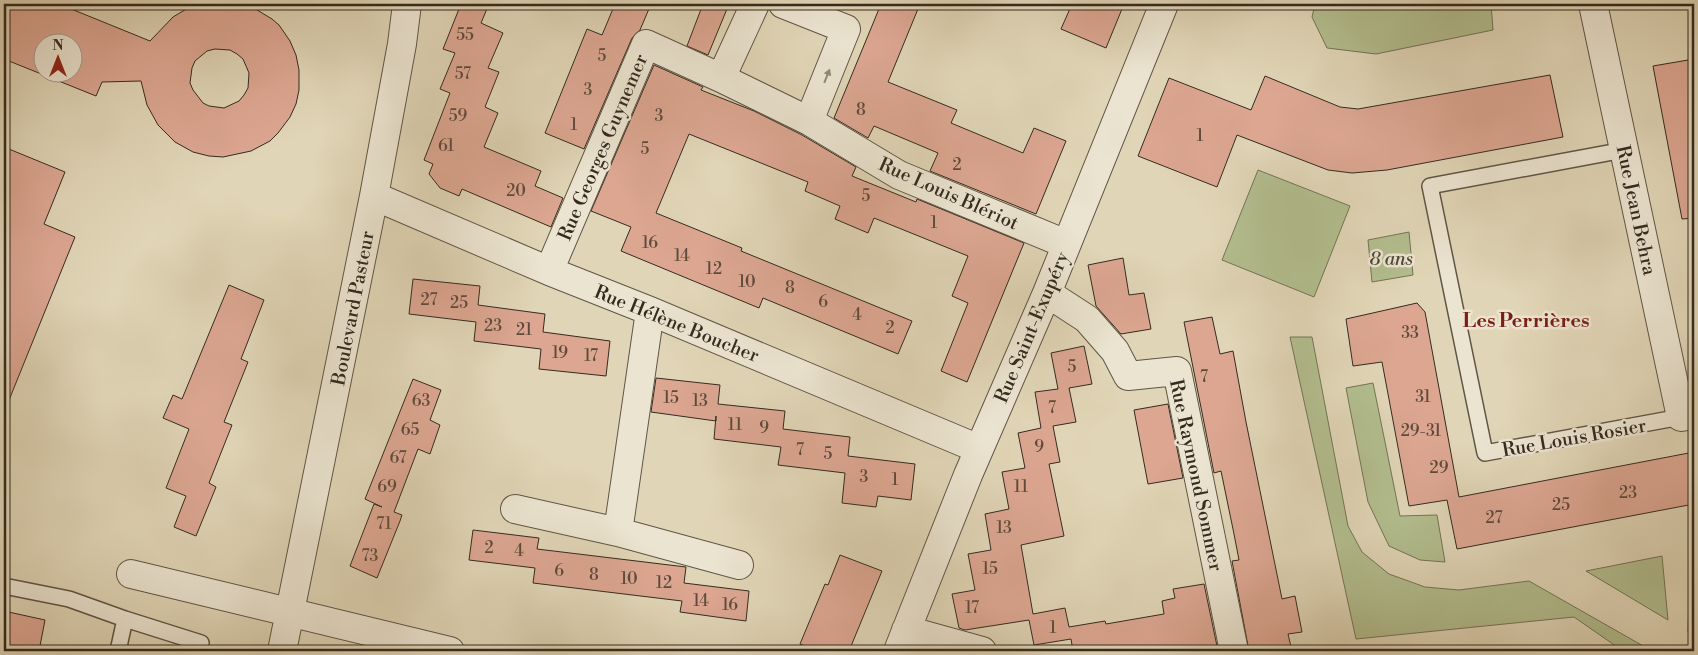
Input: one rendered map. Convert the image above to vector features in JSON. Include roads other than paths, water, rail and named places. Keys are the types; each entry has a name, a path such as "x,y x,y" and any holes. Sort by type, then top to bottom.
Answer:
{"street":[{"name":"Boulevard Pasteur","path":"282,651 374,196 402,44 407,4"},
{"path":"721,78 755,4"},
{"path":"783,4 846,29 809,121"},
{"name":"Rue Saint-Exupéry","path":"902,641 979,449 1047,292 1164,4"},
{"name":"Rue Jean Behra","path":"1593,4 1624,150 1687,416"},
{"name":"Rue Georges Guynemer","path":"549,271 646,44 721,78"},
{"name":"Rue Louis Blériot","path":"721,78 809,121 899,175 1066,244"},
{"name":"Rue Hélène Boucher","path":"374,196 549,271 650,311 979,449"},
{"name":"Rue Raymond Sommer","path":"1047,292 1088,319 1115,351 1128,376 1177,371 1234,651"},
{"path":"618,532 650,311"},
{"path":"514,509 618,532 739,565"},
{"path":"131,574 450,651"},
{"path":"902,641 982,651"}],"lane":[{"name":"Rue Louis Rosier","path":"1624,150 1430,186 1485,453 1687,416"},
{"path":"4,586 69,599 202,643 199,651"},
{"path":"118,651 125,619"}],"district":[{"name":"Les Perrières","path":"1526,320"}],"park label":[{"name":"8 ans","path":"1391,258"}]}
